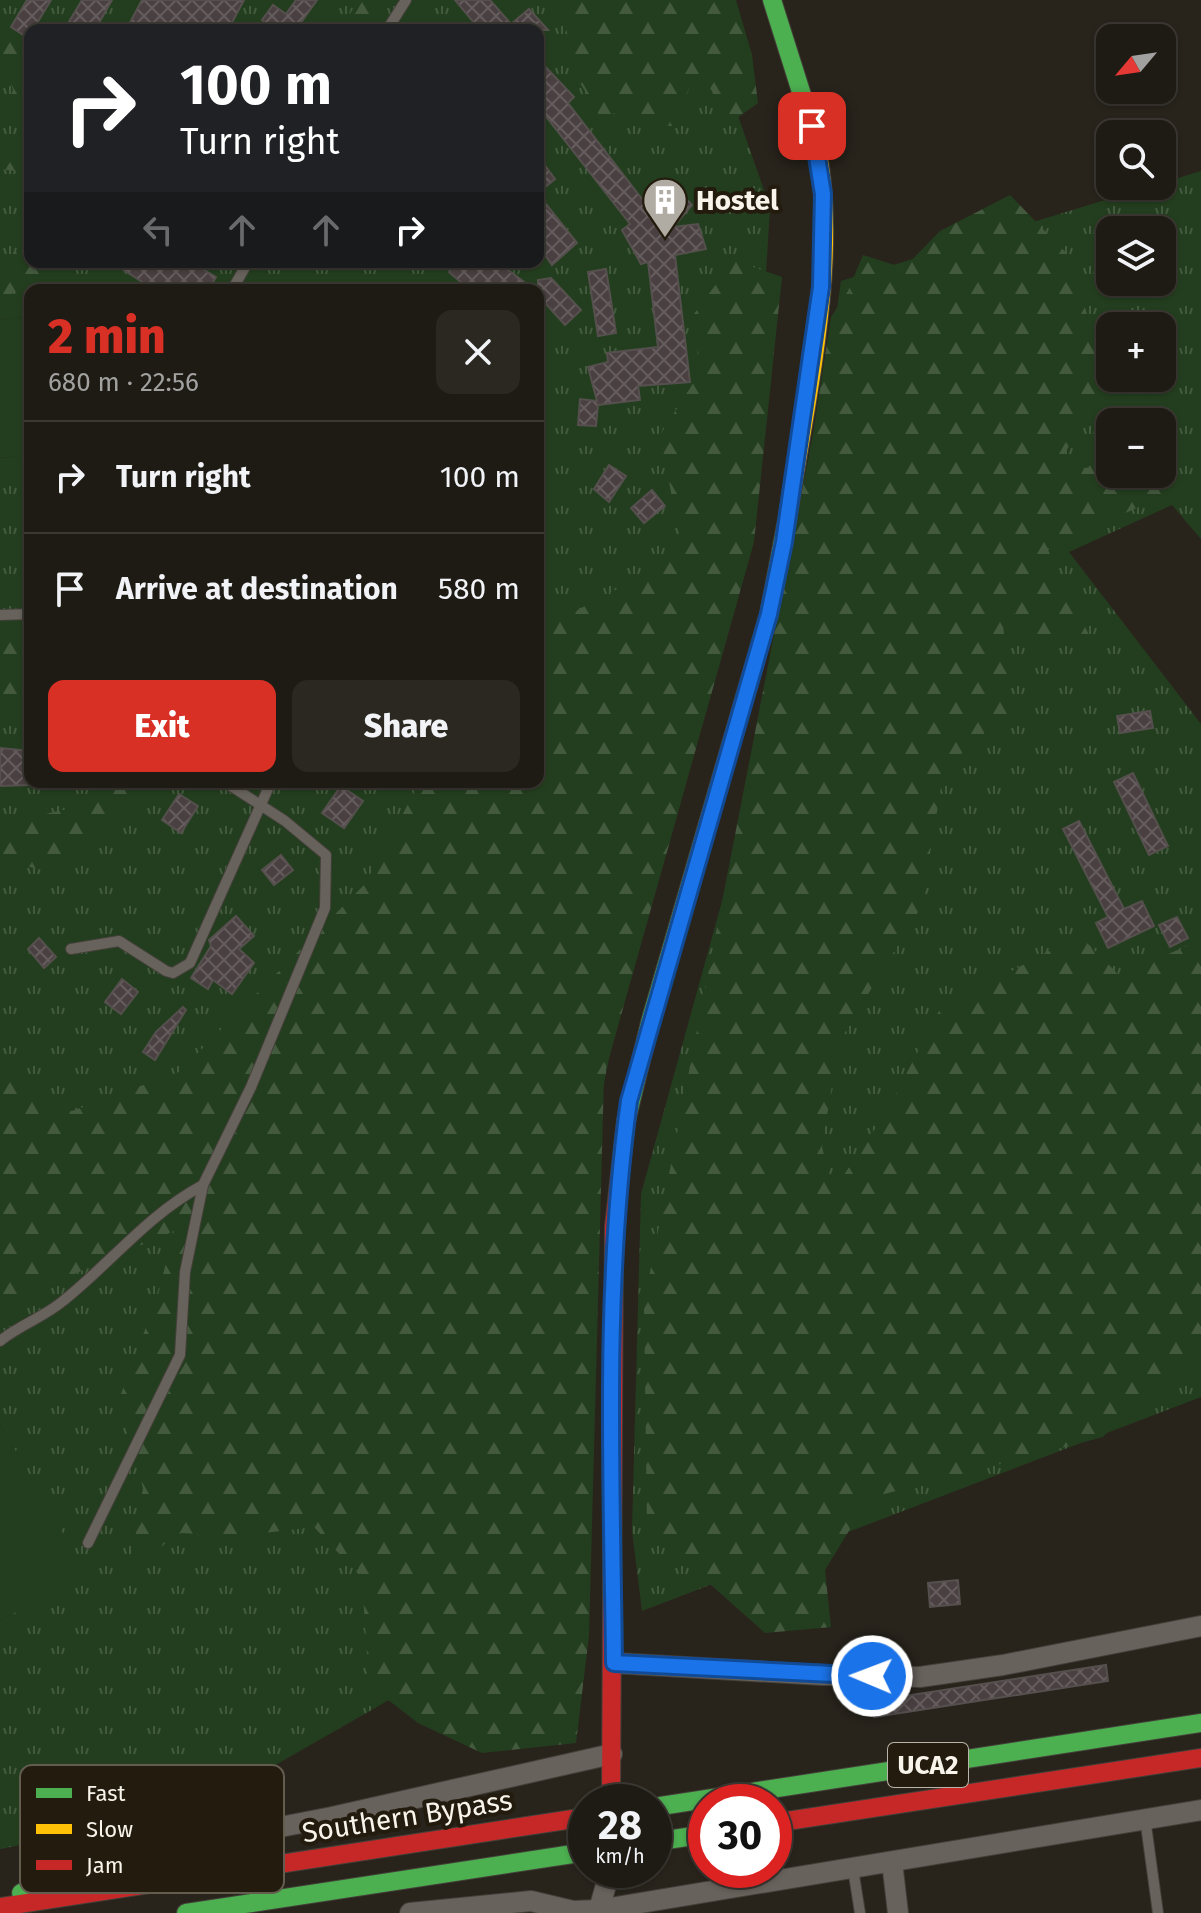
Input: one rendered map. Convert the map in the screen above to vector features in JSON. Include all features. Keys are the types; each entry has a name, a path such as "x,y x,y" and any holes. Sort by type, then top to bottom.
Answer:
{"main road":[{"path":"611,1784 614,1227 629,1101 769,614 784,542 821,287 823,194 812,126 772,0"},
{"name":"UCA2","path":"672,1804 1201,1723"},
{"name":"UCA2","path":"792,1820 1201,1758"},
{"name":"Southern Bypass","path":"284,1862 568,1820"},
{"path":"186,1913 568,1855"},
{"path":"0,1905 24,1893"},
{"name":"Southern Bypass","path":"0,1905 80,1893"}],"street":[{"path":"614,1663 823,1675 920,1677 1003,1665 1201,1626"},
{"path":"284,1826 612,1754"},
{"path":"410,1913 531,1901 573,1911 598,1911 1201,1810"},
{"path":"892,1862 898,1913"},
{"path":"598,1911 605,1888"}],"lane":[{"path":"391,24 406,0"},
{"path":"0,615 24,614"},
{"path":"88,1543 180,1355 185,1272 203,1185 251,1087 325,908 326,855 234,788"},
{"path":"71,949 119,941 166,971 173,973 190,963 268,788"},
{"path":"0,1341 21,1324 62,1303 168,1204 203,1185"},
{"path":"1145,1818 1158,1913"},
{"path":"853,1869 859,1913"}],"green space":[{"path":"0,0 677,0 723,73 770,207 753,490 615,1028 585,1179 396,1696 275,1765 20,1765 20,1845 0,1849 0,1621 84,1572 0,1424 0,458 24,456 24,788 544,788 544,284 24,284 24,317 0,320"},
{"path":"359,0 385,0 375,24 343,24"},
{"path":"555,0 736,0 752,55 758,103 726,126 711,89 689,88 674,126 642,125 620,113 599,115 569,64 567,32"},
{"path":"4,37 24,45 24,77 17,74 24,98 0,123 13,90 9,77 0,74 0,42"},
{"path":"24,138 24,172 0,169 0,156 6,146 22,142"},
{"path":"1201,171 1201,539 1172,505 1069,552 1201,724 1201,1397 642,1611 632,1531 641,1194 786,670 841,281 1105,200 1176,200 1176,179"},
{"path":"1010,195 1073,260 1096,353 1096,392 1100,392 1052,475 1096,466 1096,488 1176,488 1176,470 1186,486 1047,548 1089,635 1045,645 1000,601 1013,708 944,769 921,907 839,1042 822,1147 833,1191 887,1111 940,1009 1079,935 1119,975 1201,940 1201,1352 1148,1389 1103,1437 869,1498 825,1570 831,1627 765,1633 647,1528 644,1303 813,434 831,317 848,291 863,255 904,268 940,231"},
{"path":"23,247 24,268 46,268 31,284 24,284 24,289 0,298 0,262"},
{"path":"734,260 782,277 754,542 604,1076 589,1636 576,1743 482,1753 418,1723 369,1685 362,1578 314,1527 239,1536 181,1533 130,1568 143,1488 118,1402 158,1295 174,1231 44,1287 0,1325 0,1074 72,1111 179,1072 365,884 417,788 544,788 544,628 683,554 660,435 701,371 691,318"},
{"path":"24,317 24,456 0,458 0,320"},
{"path":"0,633 24,639 24,717 0,711"},
{"path":"104,788 161,788 47,871 0,860 0,821 10,822 89,804"},
{"path":"0,1424 85,1572 0,1621"}],"building":[{"path":"27,0 51,0 36,24 24,24 24,35 11,27"},
{"path":"82,0 112,0 98,24 68,24"},
{"path":"142,0 244,0 231,24 129,24"},
{"path":"296,0 317,0 300,24 268,24 262,20 273,5 286,14"},
{"path":"455,0 490,0 511,24 475,24"},
{"path":"529,9 543,24 511,24"},
{"name":"Hostel","path":"544,65 574,97 568,103 649,208 673,185 692,205 673,227 698,224 706,249 675,255 690,382 638,386 640,400 598,405 596,426 578,425 580,399 597,401 588,367 608,362 607,353 658,347 648,262 641,264 622,230 630,224 544,114"},
{"path":"544,164 555,179 544,188"},
{"path":"544,202 577,243 552,265 544,254"},
{"path":"120,268 201,268 216,277 212,284 146,284"},
{"path":"451,268 505,268 527,284 463,284 449,272"},
{"path":"606,269 616,333 598,336 588,272"},
{"path":"551,278 581,310 565,325 544,302 544,284 538,284 538,280"},
{"path":"609,465 626,476 609,502 594,489"},
{"path":"652,490 665,506 644,523 631,508"},
{"path":"1150,711 1153,728 1120,733 1117,716"},
{"path":"0,748 24,750 24,785 0,786"},
{"path":"1133,773 1168,846 1149,855 1114,782"},
{"path":"340,788 363,801 344,828 322,813"},
{"path":"179,794 198,806 181,833 162,820"},
{"path":"1079,821 1124,909 1142,901 1154,926 1108,948 1096,923 1108,917 1063,829"},
{"path":"281,855 293,870 274,885 262,870"},
{"path":"236,916 254,936 239,949 254,963 232,994 213,980 208,989 191,978 211,946 209,940"},
{"path":"1177,917 1188,938 1170,947 1159,925"},
{"path":"39,938 56,957 44,968 28,949"},
{"path":"122,979 138,992 121,1014 105,1002"},
{"path":"183,1007 186,1010 155,1060 143,1052 156,1032"},
{"path":"958,1580 960,1604 930,1607 928,1583"},
{"path":"1106,1665 1108,1681 874,1717 872,1701"}],"traffic: fast":[{"path":"772,0 809,117"},
{"path":"626,1121 651,1019 769,614 788,515"},
{"path":"672,1804 1201,1723"},
{"path":"672,1839 688,1837"},
{"path":"186,1913 568,1855"}],"traffic: slow":[{"path":"788,515 812,368 823,263 824,212 819,163 809,117"}],"traffic: jam":[{"path":"611,1784 614,1227 626,1121"},
{"path":"792,1820 1201,1758"},
{"path":"284,1863 568,1820"},
{"path":"0,1907 91,1893"}],"place":[{"name":"Hostel","path":"665,239"}],"route":[{"path":"812,126 823,194 821,287 784,542 769,614 722,768 629,1101 619,1174 614,1227 611,1471 614,1663 872,1676"}]}
